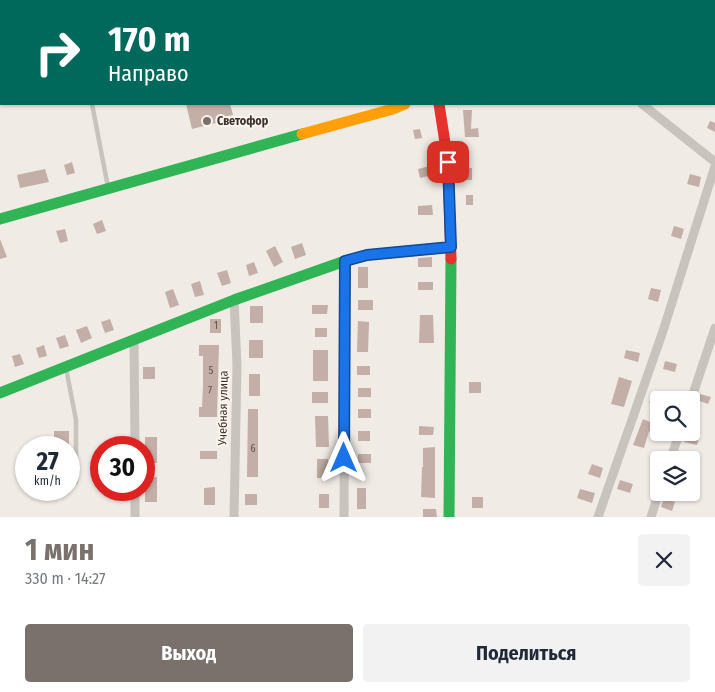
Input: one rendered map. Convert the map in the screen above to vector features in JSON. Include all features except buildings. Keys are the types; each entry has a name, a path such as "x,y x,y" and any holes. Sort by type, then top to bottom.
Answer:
{"street":[{"path":"0,219 402,105"},
{"path":"439,105 448,162 451,247 449,517"},
{"path":"598,517 663,331 715,164 643,105"},
{"path":"0,393 234,300 345,261 367,255 451,247"},
{"path":"344,517 345,261"},
{"name":"Учебная улица","path":"234,300 237,365 234,517"},
{"path":"693,391 715,328"},
{"path":"134,340 135,436"},
{"path":"135,501 135,517"},
{"path":"651,517 656,501"}],"lane":[{"path":"92,105 108,189"},
{"path":"66,367 76,420 76,436"}],"traffic: fast":[{"path":"0,219 302,134"},
{"path":"0,393 234,300 345,261 367,255 451,247"},
{"path":"449,517 451,259"}],"traffic: slow":[{"path":"302,134 403,105"}],"traffic: jam":[{"path":"439,105 448,162 451,259"}],"place":[{"name":"Светофор","path":"207,121"}],"route":[{"path":"344,458 345,261 367,255 451,247 448,162"}]}
